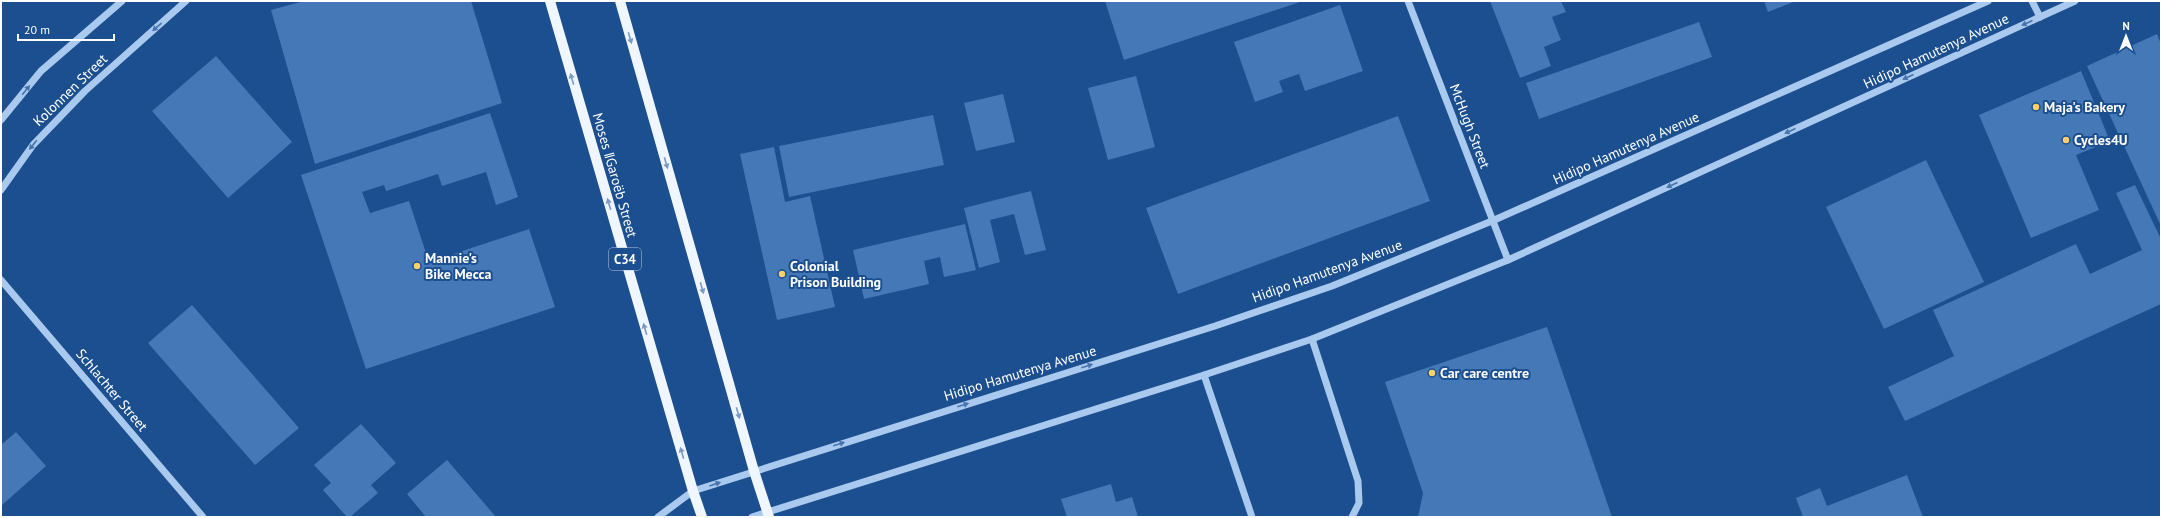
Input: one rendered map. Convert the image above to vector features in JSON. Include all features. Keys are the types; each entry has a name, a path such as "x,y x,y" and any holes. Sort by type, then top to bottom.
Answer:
{"main road":[{"name":"Moses ǁGaroëb Street","path":"550,1 693,491 702,517"},
{"path":"620,1 754,471 768,514"}],"street":[{"name":"Kolonnen Street","path":"1,120 41,71 122,1"},
{"name":"Kolonnen Street","path":"1,190 33,145 85,91 186,1"},
{"name":"McHugh Street","path":"1408,1 1508,260"},
{"name":"Hidipo Hamutenya Avenue","path":"658,517 693,491 1215,326 1332,286 1492,221 1988,1"},
{"path":"2032,1 2040,17"},
{"name":"Hidipo Hamutenya Avenue","path":"752,517 768,514 1204,376 1312,339 1508,260 2075,1"},
{"name":"Schlachter Street","path":"1,280 203,517"},
{"path":"1312,339 1358,481 1359,503 1352,517"},
{"path":"1204,376 1252,517"}],"building":[{"path":"304,1 471,1 502,103 315,164 271,10"},
{"path":"1105,1 1303,1 1124,60"},
{"path":"1490,1 1561,1 1566,12 1552,17 1561,40 1544,47 1551,66 1520,78"},
{"path":"1764,1 1796,1 1768,12"},
{"path":"1340,5 1363,71 1305,91 1299,74 1279,81 1283,92 1255,102 1234,42"},
{"path":"1699,22 1712,57 1539,119 1526,83"},
{"path":"2157,34 2161,44 2161,226 2087,66"},
{"path":"216,56 292,142 228,198 152,111"},
{"path":"2081,71 2110,141 2076,155 2099,210 2031,238 1979,115"},
{"path":"1136,76 1155,147 1108,160 1088,88"},
{"path":"1003,94 1015,142 976,151 964,103"},
{"path":"490,113 518,197 496,205 486,172 442,186 438,174 386,191 384,185 362,192 370,213 409,201 429,262 529,229 555,307 366,369 301,175"},
{"path":"933,115 944,165 789,197 779,146"},
{"path":"1398,116 1430,201 1178,294 1146,208"},
{"path":"774,147 785,202 810,196 835,307 777,320 740,154"},
{"path":"1926,160 1984,282 1884,329 1826,207"},
{"path":"2135,185 2161,239 2161,304 1905,421 1888,387 1954,356 1933,310 2076,244 2090,274 2142,250 2116,193"},
{"path":"1031,191 1046,250 1025,255 1014,214 990,220 1000,262 979,268 964,208"},
{"path":"965,224 976,270 944,277 940,257 924,261 929,284 864,299 853,250"},
{"path":"192,305 299,428 255,465 148,343"},
{"path":"1547,327 1612,517 1418,517 1423,493 1385,382"},
{"path":"361,424 396,463 371,485 378,493 350,517 347,517 323,490 331,483 314,465"},
{"path":"16,432 46,466 1,506 1,445"},
{"path":"447,460 496,517 426,517 407,494"},
{"path":"1907,475 1923,517 1803,517 1796,498 1820,488 1827,506"},
{"path":"1111,484 1116,502 1132,497 1138,517 1067,517 1061,499"}],"place":[{"name":"Maja's Bakery","path":"2036,107"},
{"name":"Cycles4U","path":"2066,140"},
{"name":"Mannie's Bike Mecca","path":"417,266"},
{"name":"Colonial Prison Building","path":"782,274"},
{"name":"Car care centre","path":"1432,373"}]}
